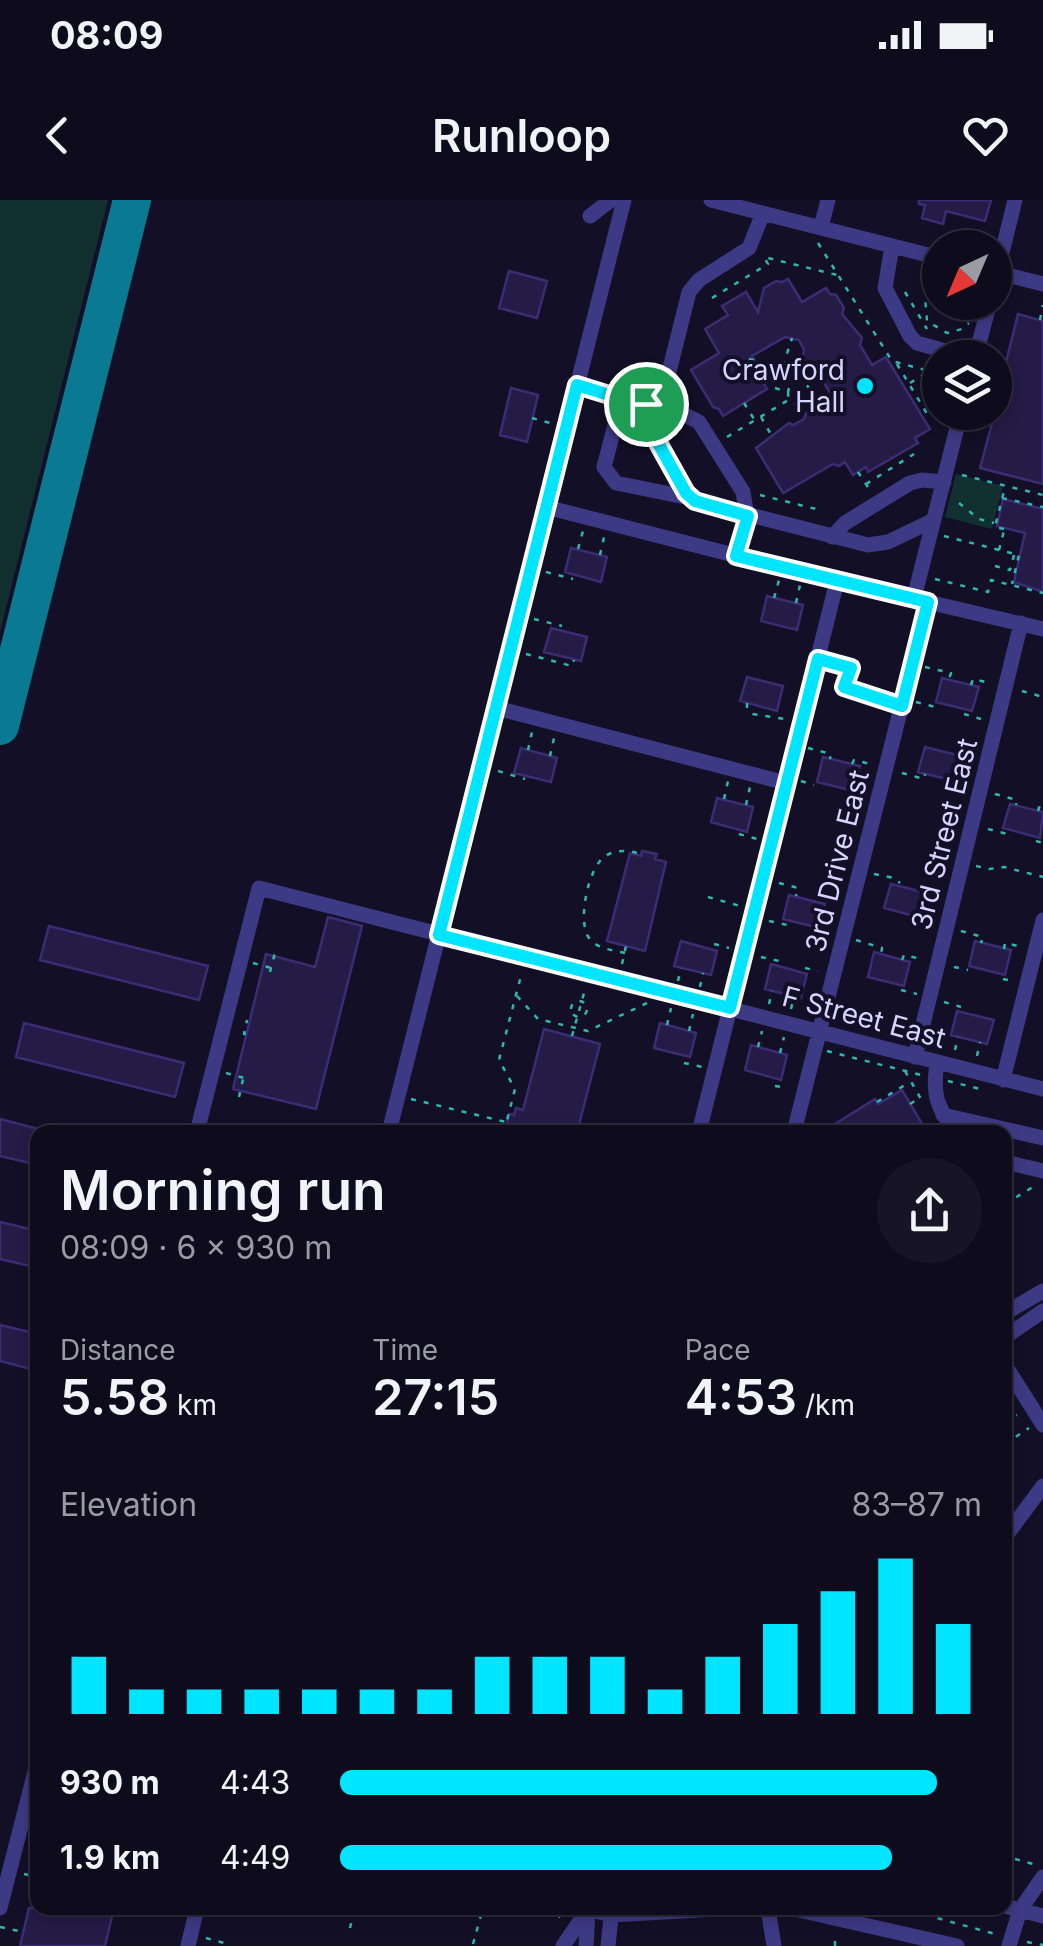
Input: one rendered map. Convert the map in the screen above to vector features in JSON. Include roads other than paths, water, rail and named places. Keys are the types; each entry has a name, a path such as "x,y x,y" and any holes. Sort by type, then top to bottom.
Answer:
{"street":[{"path":"590,216 612,200"},
{"path":"391,1125 624,200"},
{"path":"711,200 922,254"},
{"path":"814,226 828,200"},
{"path":"1007,230 1015,200"},
{"path":"690,498 658,443 651,423 655,404 663,396 689,292 699,280 749,248 762,213"},
{"path":"892,246 885,288 910,336 922,344"},
{"path":"1012,278 1043,284"},
{"path":"577,385 655,404 699,422 743,492 748,516 736,556"},
{"path":"622,398 604,467 616,483 878,546 934,520"},
{"name":"3rd Drive East","path":"796,1125 912,664 921,600 936,539 934,520 957,430"},
{"path":"832,537 844,523 910,483 945,477"},
{"path":"546,507 1043,629"},
{"path":"701,1125 837,581"},
{"name":"3rd Street East","path":"915,1057 1021,624"},
{"path":"496,708 786,783"},
{"name":"F Street East","path":"199,1125 259,888 1043,1089"},
{"path":"1002,1080 1043,920"},
{"path":"937,1062 933,1089 950,1125"},
{"path":"944,1115 987,1125"},
{"path":"1012,1131 1043,1138"},
{"path":"1012,1164 1043,1171"},
{"path":"1012,1309 1043,1291"},
{"path":"1012,1332 1043,1311"},
{"path":"1012,1375 1042,1423"},
{"path":"1012,1528 1043,1486"},
{"path":"0,1908 30,1797"},
{"path":"1012,1908 1043,1877"},
{"path":"1012,1908 1043,1916"},
{"path":"188,1946 195,1915"},
{"path":"564,1946 584,1915"},
{"path":"586,1946 588,1915"},
{"path":"608,1946 611,1915"},
{"path":"769,1915 774,1946"},
{"path":"821,1915 957,1946"},
{"path":"1009,1942 1011,1915"}],"place":[{"name":"Crawford Hall","path":"865,386"}]}
